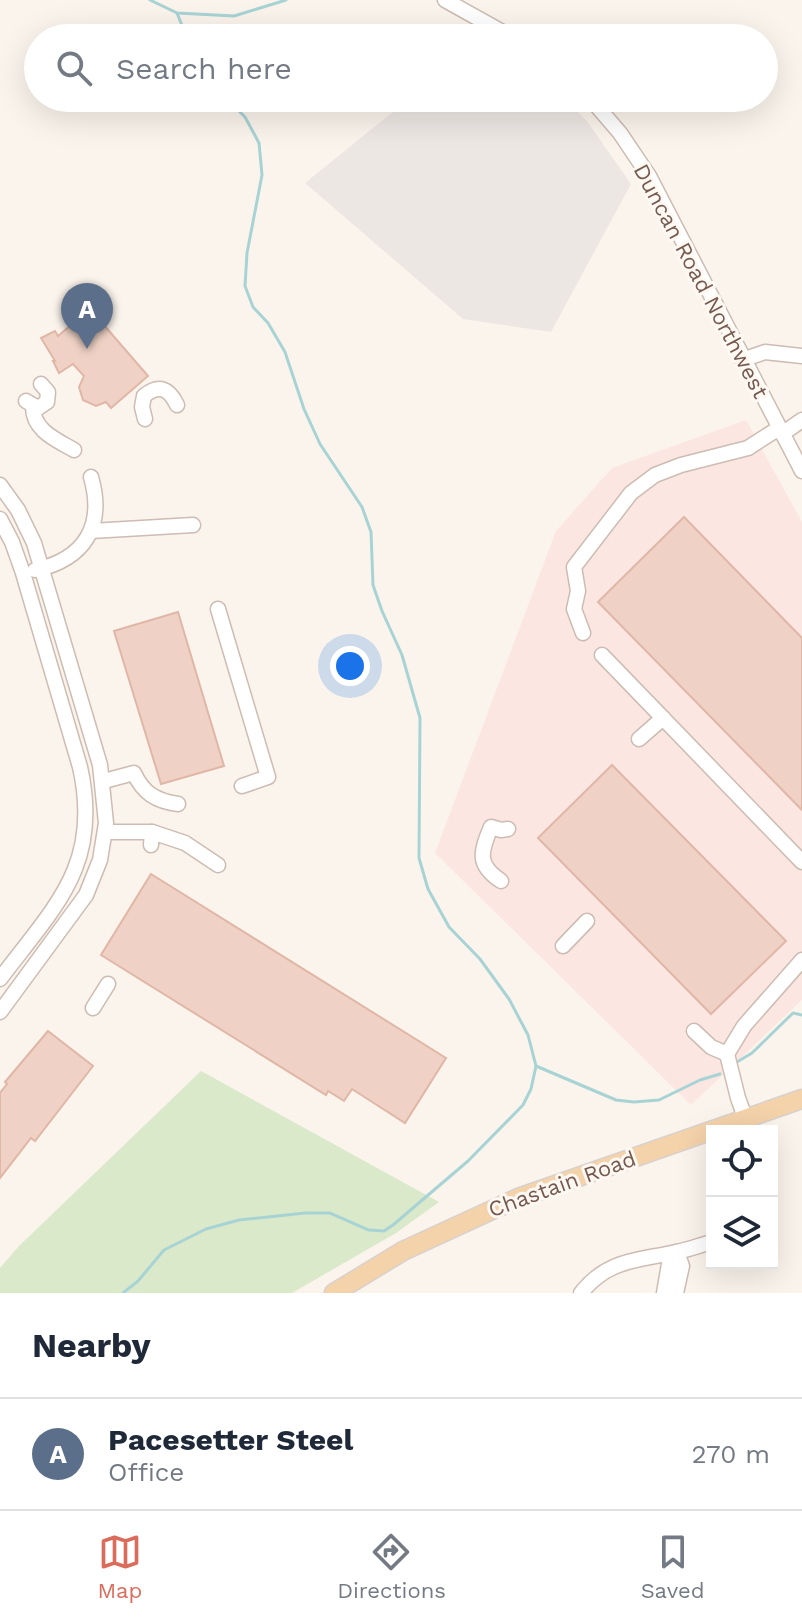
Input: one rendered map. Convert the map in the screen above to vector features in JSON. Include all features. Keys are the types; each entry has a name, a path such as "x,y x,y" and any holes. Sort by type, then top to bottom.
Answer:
{"main road":[{"name":"Chastain Road","path":"748,1125 802,1099"},
{"name":"Chastain Road","path":"334,1293 403,1251 518,1198 706,1138"}],"street":[{"path":"445,0 488,24"},
{"name":"Duncan Road Northwest","path":"602,112 649,176 802,471"},
{"path":"742,360 765,352 802,356"},
{"path":"41,384 49,397 43,406 29,404 33,414 41,429 74,450"},
{"path":"145,419 142,407 144,396 153,389 163,388 172,393 177,405"},
{"path":"583,633 574,609 578,591 574,567 631,493 655,475 748,448 802,420"},
{"path":"23,573 71,556 82,546 91,531 96,506 91,477"},
{"path":"0,485 26,526 41,569 104,781 105,832 100,860 86,895 0,1012"},
{"path":"0,519 23,573 80,767 86,825 79,862 71,881 0,979"},
{"path":"91,531 193,525"},
{"path":"218,609 268,777 242,786"},
{"path":"602,655 802,862"},
{"path":"639,739 663,718"},
{"path":"104,781 134,773 148,793 162,802 178,804"},
{"path":"501,881 485,870 482,861 491,827 508,829"},
{"path":"105,832 185,843 218,865"},
{"path":"563,946 587,921"},
{"path":"748,1125 727,1054 744,1026 802,960"},
{"path":"93,1008 108,984"},
{"path":"694,1031 711,1047 727,1054"},
{"path":"581,1293 596,1278 618,1264 706,1244"},
{"path":"664,1293 669,1264 677,1252"},
{"path":"676,1293 682,1266 677,1252"}],"shaded area":[{"path":"393,112 578,112 631,184 551,332 463,319 305,183"},
{"path":"746,420 802,522 802,1000 691,1105 435,853 556,531 612,468"}],"green space":[{"path":"201,1071 439,1202 396,1233 292,1293 0,1293 0,1268 18,1247"}],"building":[{"path":"90,309 148,376 111,408 106,402 96,406 83,400 79,387 84,376 73,364 59,373 41,338 55,331 58,336"},
{"path":"684,517 802,638 802,810 598,602"},
{"path":"178,612 224,766 161,784 114,631"},
{"path":"612,765 786,941 711,1014 538,838"},
{"path":"151,874 446,1058 405,1123 352,1089 344,1101 328,1091 326,1095 101,955"},
{"path":"48,1031 93,1066 35,1141 31,1138 0,1178 0,1093 7,1084 5,1082"}],"waterway":[{"path":"150,0 177,13 234,16 286,0"},
{"path":"177,13 181,24"},
{"path":"123,1293 138,1281 164,1250 206,1229 239,1220 330,1213 369,1230 384,1231 468,1161 523,1105 531,1089 536,1066 528,1035 509,999 480,959 449,927 428,889 419,858 420,718 402,655 373,585 371,532 362,507 320,444 304,409 285,352 268,323 253,307 245,286 247,253 262,175 259,143 240,112"},
{"path":"737,1062 752,1053 793,1013 802,1015"},
{"path":"536,1066 616,1100 634,1102 659,1100 720,1074"}],"place":[{"name":"Pacesetter Steel","path":"87,349"}]}
